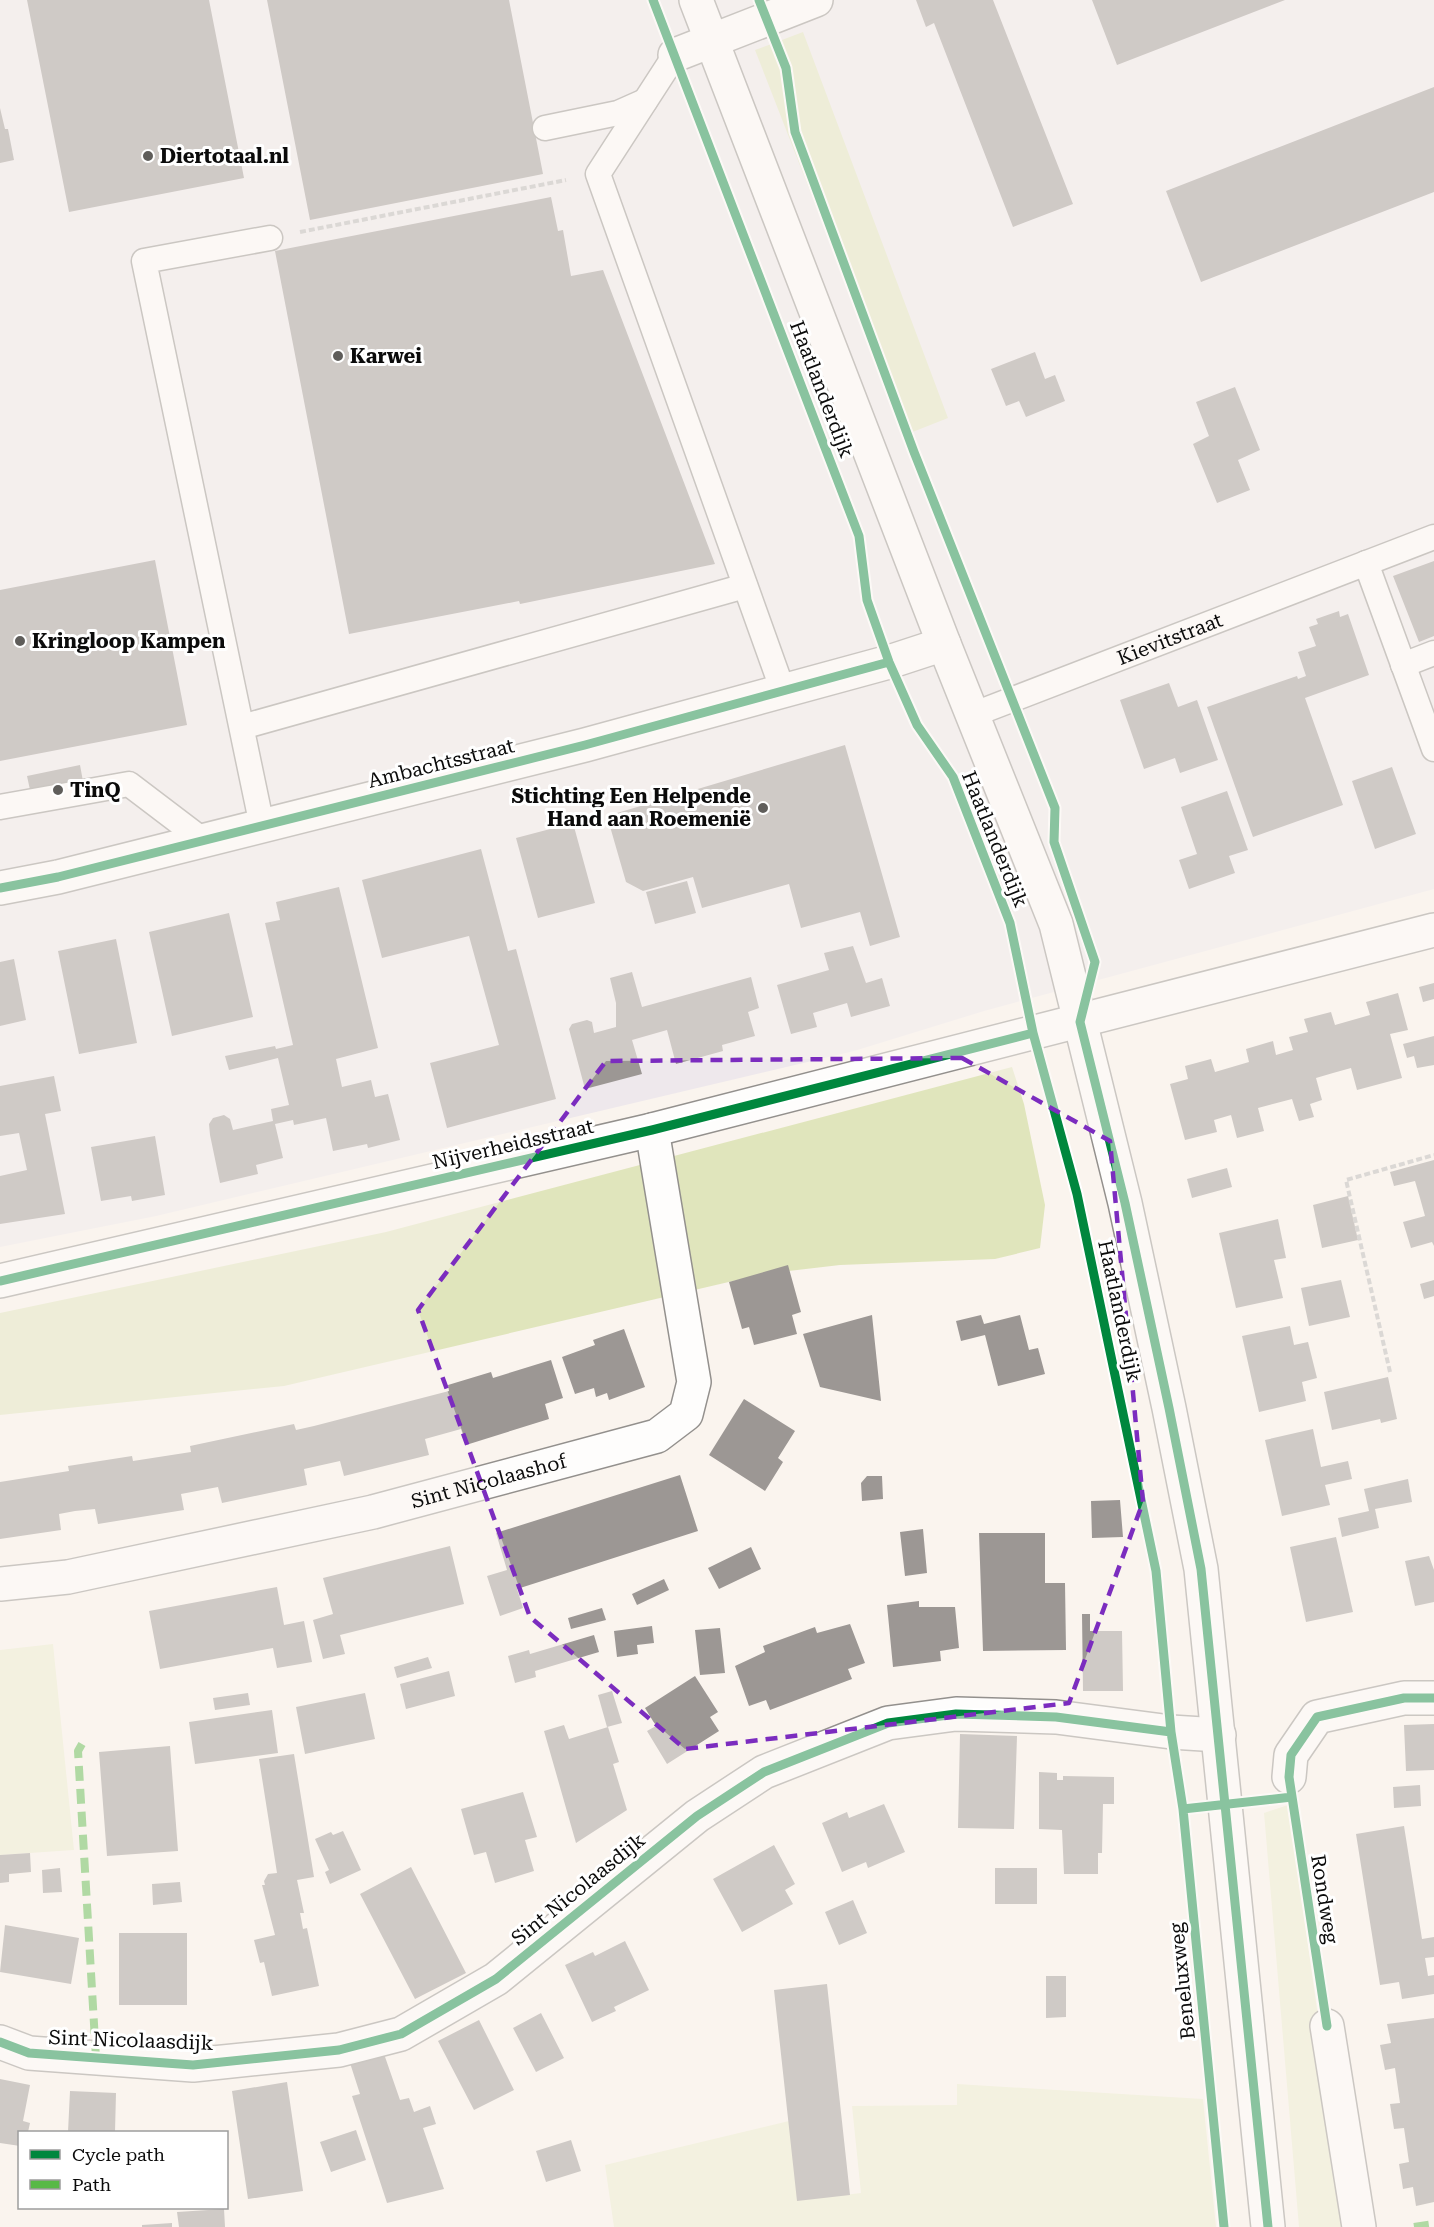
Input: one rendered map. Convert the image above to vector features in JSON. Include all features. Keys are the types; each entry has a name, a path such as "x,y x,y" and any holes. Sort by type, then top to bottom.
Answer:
{"street":[{"name":"Haatlanderdijk","path":"696,0 944,644 1056,924 1125,1203 1172,1420 1200,1569 1219,1735"},
{"path":"675,55 816,0"},
{"name":"Ambachtsstraat","path":"0,888 58,877 585,745 944,644"},
{"path":"1080,1022 1434,930"},
{"name":"Nijverheidsstraat","path":"0,1281 652,1130 1080,1022"},
{"name":"Sint Nicolaashof","path":"0,1584 68,1577 373,1512 657,1436 686,1414 694,1382 652,1130"},
{"path":"1288,1777 1291,1755 1317,1717 1404,1698 1434,1698"},
{"name":"Sint Nicolaasdijk","path":"0,2042 29,2054 193,2065 339,2050 401,2034 496,1979 697,1816 764,1772 888,1723 956,1714 1045,1717 1219,1735"},
{"path":"1219,1735 1268,2227"},
{"path":"1326,2026 1359,2227"}],"lane":[{"path":"675,55 598,174 783,691"},
{"path":"545,128 618,113 645,101"},
{"path":"262,826 144,261 270,238"},
{"name":"Kievitstraat","path":"972,715 1434,537"},
{"path":"1366,563 1434,749"},
{"path":"242,727 745,586"},
{"path":"1403,665 1434,653"},
{"path":"0,807 129,784 204,841"}],"path":[{"path":"270,238 598,174"},
{"path":"1390,1372 1346,1180 1434,1155"}],"highlighted area":[{"path":"962,1058 1110,1141 1143,1502 1069,1703 685,1749 530,1617 418,1310 606,1061"}],"shaded area":[{"path":"0,0 1434,0 1434,889 984,1011 854,1051 156,1216 0,1247"}],"green space":[{"path":"803,32 948,418 905,435 755,50"},
{"path":"1012,1067 1024,1104 1045,1205 1040,1248 995,1259 840,1265 763,1274 284,1386 0,1415 0,1313 386,1232"},
{"path":"53,1644 74,1850 0,1855 0,1650"},
{"path":"1288,1805 1348,2227 1299,2227 1264,1813"},
{"path":"957,2084 1203,2099 1216,2227 614,2227 605,2165 818,2114 827,2197 861,2193 852,2106 957,2105"}],"building":[{"path":"27,0 209,0 244,178 69,212"},
{"path":"267,0 509,0 543,174 310,220"},
{"path":"916,0 993,0 1073,204 1013,227 934,23 926,27"},
{"path":"1092,0 1285,0 1117,65"},
{"path":"1434,87 1434,192 1201,282 1166,191"},
{"path":"0,108 5,129 8,129 14,160 0,163"},
{"path":"551,197 558,231 563,230 571,276 603,270 715,564 520,604 519,601 349,634 275,251"},
{"path":"1035,352 1045,379 1055,375 1065,401 1026,417 1019,401 1006,406 991,369"},
{"path":"1235,387 1260,450 1238,460 1250,490 1217,503 1193,444 1209,436 1196,402"},
{"path":"155,560 187,725 0,761 0,590"},
{"path":"1434,561 1434,636 1419,642 1393,576"},
{"path":"1339,611 1340,617 1348,614 1369,675 1305,698 1343,805 1253,837 1207,707 1297,676 1298,679 1306,676 1298,652 1316,646 1309,627 1318,624 1316,619"},
{"path":"1169,683 1178,707 1197,700 1218,760 1180,773 1175,758 1144,769 1120,700"},
{"path":"845,745 900,937 870,946 860,912 801,928 789,884 702,908 693,877 643,891 626,882 607,816"},
{"path":"80,765 87,803 35,813 27,776"},
{"path":"1392,767 1416,834 1375,849 1352,781"},
{"path":"1227,791 1248,850 1229,856 1235,873 1189,889 1179,860 1197,854 1181,807"},
{"path":"573,823 595,903 538,918 516,838"},
{"path":"481,849 508,951 516,949 556,1099 447,1128 430,1063 499,1045 469,936 382,958 362,880"},
{"path":"687,881 696,913 655,924 646,892"},
{"path":"339,887 378,1048 336,1059 342,1087 371,1080 375,1097 388,1094 400,1140 368,1148 367,1144 333,1151 326,1118 294,1125 293,1120 275,1124 283,1158 256,1165 258,1174 220,1183 210,1135 209,1124 213,1118 224,1115 230,1119 233,1130 273,1121 271,1109 289,1105 278,1058 229,1070 225,1056 275,1046 276,1049 293,1045 265,923 280,920 276,902"},
{"path":"229,913 253,1017 172,1036 149,932"},
{"path":"116,939 137,1043 79,1054 58,951"},
{"path":"853,946 866,983 882,978 890,1006 851,1017 847,1003 813,1013 817,1027 791,1034 777,985 829,970 824,953"},
{"path":"14,959 26,1020 0,1026 0,962"},
{"path":"632,972 642,1007 751,977 759,1008 748,1012 755,1036 722,1045 723,1051 676,1064 667,1030 632,1040 642,1074 585,1089 569,1029 572,1024 587,1020 592,1022 594,1033 616,1027 616,1003 610,978"},
{"path":"1434,983 1434,999 1423,1002 1419,987"},
{"path":"1398,993 1408,1030 1390,1034 1402,1078 1357,1090 1351,1068 1333,1073 1316,1078 1322,1100 1310,1104 1314,1117 1299,1121 1292,1099 1258,1108 1264,1131 1237,1138 1231,1115 1214,1120 1217,1132 1185,1140 1170,1084 1188,1079 1185,1066 1211,1059 1215,1072 1249,1062 1246,1049 1273,1041 1276,1055 1293,1050 1289,1037 1308,1032 1304,1019 1331,1012 1335,1025 1370,1015 1366,1002"},
{"path":"1434,1036 1434,1065 1417,1068 1414,1056 1407,1058 1403,1044"},
{"path":"54,1076 61,1111 45,1114 65,1214 0,1224 0,1176 27,1170 19,1133 0,1136 0,1086"},
{"path":"155,1136 165,1195 132,1201 131,1196 101,1201 91,1147"},
{"path":"1434,1160 1434,1246 1432,1242 1411,1248 1403,1222 1425,1216 1415,1181 1394,1186 1390,1172"},
{"path":"1227,1168 1232,1187 1192,1198 1187,1179"},
{"path":"1348,1196 1358,1240 1322,1248 1313,1205"},
{"path":"1278,1219 1286,1258 1274,1260 1283,1298 1236,1308 1219,1233"},
{"path":"788,1265 801,1312 792,1315 797,1334 754,1345 749,1327 742,1329 729,1282"},
{"path":"1341,1280 1350,1317 1309,1326 1301,1288"},
{"path":"1434,1280 1434,1296 1424,1299 1420,1284"},
{"path":"872,1315 881,1401 820,1387 803,1334"},
{"path":"981,1315 984,1324 1020,1315 1029,1350 1038,1348 1045,1374 998,1386 985,1335 961,1341 956,1321"},
{"path":"1290,1326 1294,1345 1308,1342 1317,1378 1302,1382 1306,1401 1259,1412 1242,1336"},
{"path":"624,1329 645,1387 609,1400 607,1393 596,1397 594,1388 575,1394 562,1357 595,1345 593,1340"},
{"path":"551,1360 563,1398 545,1404 549,1419 466,1445 461,1429 425,1439 429,1455 344,1476 340,1461 304,1469 307,1485 222,1503 218,1487 181,1494 184,1510 98,1524 95,1509 75,1511 59,1514 61,1530 0,1539 0,1482 69,1471 68,1466 132,1456 133,1461 191,1452 190,1446 294,1424 296,1430 449,1391 448,1385 491,1372 493,1378"},
{"path":"1388,1377 1397,1419 1381,1423 1380,1419 1332,1430 1324,1392"},
{"path":"744,1399 795,1431 778,1458 783,1462 765,1491 709,1455"},
{"path":"1313,1429 1321,1467 1348,1461 1352,1479 1325,1485 1330,1505 1282,1516 1265,1440"},
{"path":"680,1475 698,1531 517,1589 523,1608 500,1616 487,1576 507,1570 496,1533"},
{"path":"867,1476 882,1476 883,1499 862,1501 861,1483"},
{"path":"1408,1479 1412,1502 1375,1509 1379,1528 1342,1537 1338,1518 1369,1511 1364,1489"},
{"path":"1120,1500 1123,1537 1092,1538 1091,1501"},
{"path":"923,1529 927,1573 905,1576 900,1532"},
{"path":"979,1533 1045,1533 1045,1583 1065,1583 1066,1650 983,1651"},
{"path":"1336,1537 1353,1612 1306,1622 1290,1547"},
{"path":"450,1546 464,1604 340,1635 345,1654 323,1659 313,1620 333,1614 323,1578"},
{"path":"751,1547 761,1569 719,1589 708,1568"},
{"path":"1429,1556 1434,1570 1434,1602 1415,1606 1405,1561"},
{"path":"664,1579 669,1590 637,1605 632,1594"},
{"path":"277,1587 284,1625 304,1621 312,1662 277,1668 273,1648 160,1669 149,1611"},
{"path":"919,1601 919,1607 955,1607 959,1648 940,1651 941,1661 893,1667 887,1605"},
{"path":"602,1608 606,1620 571,1629 568,1618"},
{"path":"1082,1614 1090,1614 1090,1631 1122,1631 1123,1691 1083,1691"},
{"path":"850,1624 865,1663 848,1669 852,1679 770,1710 766,1700 749,1706 735,1666 765,1652 763,1646 815,1627 817,1633"},
{"path":"652,1626 654,1643 637,1645 638,1654 617,1657 614,1631"},
{"path":"720,1628 725,1673 700,1675 695,1630"},
{"path":"594,1635 599,1652 535,1671 536,1677 515,1683 508,1656 529,1650 530,1654"},
{"path":"428,1657 432,1668 397,1678 394,1667"},
{"path":"449,1671 455,1696 406,1709 400,1684"},
{"path":"695,1676 718,1712 710,1717 719,1731 667,1764 647,1731 656,1726 645,1708"},
{"path":"612,1691 622,1723 607,1727 598,1695"},
{"path":"248,1693 250,1705 215,1710 213,1698"},
{"path":"365,1693 375,1739 305,1754 296,1707"},
{"path":"272,1710 278,1753 195,1764 189,1722"},
{"path":"1434,1724 1434,1770 1406,1771 1404,1725"},
{"path":"564,1725 569,1739 608,1727 619,1762 613,1764 627,1810 576,1843 544,1731"},
{"path":"960,1734 1017,1736 1014,1829 958,1828"},
{"path":"170,1746 178,1851 107,1856 99,1752"},
{"path":"294,1754 314,1877 297,1880 304,1913 300,1913 303,1929 307,1928 319,1986 272,1996 264,1962 260,1963 254,1940 275,1935 262,1885 265,1885 264,1881 268,1874 277,1873 259,1759"},
{"path":"1039,1772 1057,1773 1057,1780 1063,1780 1063,1776 1114,1777 1114,1804 1103,1804 1102,1853 1098,1853 1098,1874 1064,1874 1062,1830 1039,1829"},
{"path":"1420,1785 1421,1806 1394,1808 1393,1787"},
{"path":"523,1792 537,1837 525,1840 534,1871 495,1883 486,1852 474,1855 461,1809"},
{"path":"884,1804 905,1852 868,1868 866,1862 842,1872 822,1823 847,1812 849,1818"},
{"path":"1404,1826 1422,1939 1434,1937 1434,1957 1425,1958 1428,1976 1434,1975 1434,1994 1402,1999 1399,1982 1380,1985 1356,1834"},
{"path":"343,1831 361,1870 330,1884 325,1872 329,1870 315,1839 331,1832 333,1835"},
{"path":"774,1845 795,1884 785,1890 793,1904 742,1932 713,1879"},
{"path":"30,1853 31,1872 9,1874 9,1882 0,1883 0,1855"},
{"path":"411,1867 466,1973 415,1999 360,1894"},
{"path":"60,1868 62,1892 43,1893 42,1870"},
{"path":"995,1868 1037,1868 1037,1904 995,1904"},
{"path":"180,1882 182,1902 153,1905 152,1884"},
{"path":"853,1900 867,1933 839,1945 825,1912"},
{"path":"5,1925 79,1938 71,1984 0,1972"},
{"path":"119,1933 187,1933 187,2005 119,2005"},
{"path":"625,1941 649,1990 614,2007 616,2011 592,2022 565,1965 593,1952 595,1956"},
{"path":"1046,1976 1066,1976 1066,2017 1046,2018"},
{"path":"827,1984 850,2195 797,2201 774,1990"},
{"path":"541,2013 564,2058 536,2072 513,2028"},
{"path":"1434,2018 1434,2202 1416,2206 1413,2187 1403,2189 1399,2164 1409,2162 1404,2128 1394,2129 1390,2104 1400,2103 1395,2068 1385,2070 1380,2045 1391,2043 1387,2024"},
{"path":"479,2020 514,2090 474,2110 438,2041"},
{"path":"383,2051 400,2100 409,2098 414,2112 430,2106 436,2124 423,2128 444,2189 387,2203 352,2096 360,2094 350,2063"},
{"path":"0,2079 30,2085 23,2121 30,2123 28,2131 18,2131 18,2146 0,2143"},
{"path":"287,2082 303,2191 248,2199 232,2091"},
{"path":"70,2091 116,2093 115,2131 68,2131"},
{"path":"356,2130 366,2160 331,2172 320,2142"},
{"path":"571,2140 581,2171 546,2182 536,2151"},
{"path":"224,2209 225,2227 179,2227 177,2212"},
{"path":"172,2223 172,2227 142,2227 142,2225"}],"marked path":[{"path":"82,1744 78,1751 96,2058"},
{"path":"1414,2227 1434,2224"}],"cycle path":[{"name":"Beneluxweg","path":"653,0 859,536 867,600 889,662 917,725 953,777 1010,923 1033,1033 1077,1194 1156,1571 1171,1732 1183,1809 1224,2227"},
{"path":"759,0 786,68 795,132 914,452 1055,808 1054,842 1095,962 1080,1022 1125,1203 1201,1569 1268,2227"},
{"path":"0,888 58,877 585,745 889,662"},
{"path":"0,1281 652,1130 1033,1033"},
{"name":"Rondweg","path":"1327,2026 1289,1777 1291,1755 1317,1717 1404,1698 1434,1698"},
{"path":"0,2042 29,2053 193,2065 339,2050 401,2034 496,1979 697,1816 764,1772 888,1723 956,1714 1056,1717 1171,1732"},
{"path":"1183,1809 1292,1797"}],"place":[{"name":"Diertotaal.nl","path":"148,156"},
{"name":"Karwei","path":"338,356"},
{"name":"Kringloop Kampen","path":"20,641"},
{"name":"TinQ","path":"58,790"},
{"name":"Stichting Een Helpende Hand aan Roemenië","path":"763,808"}]}
